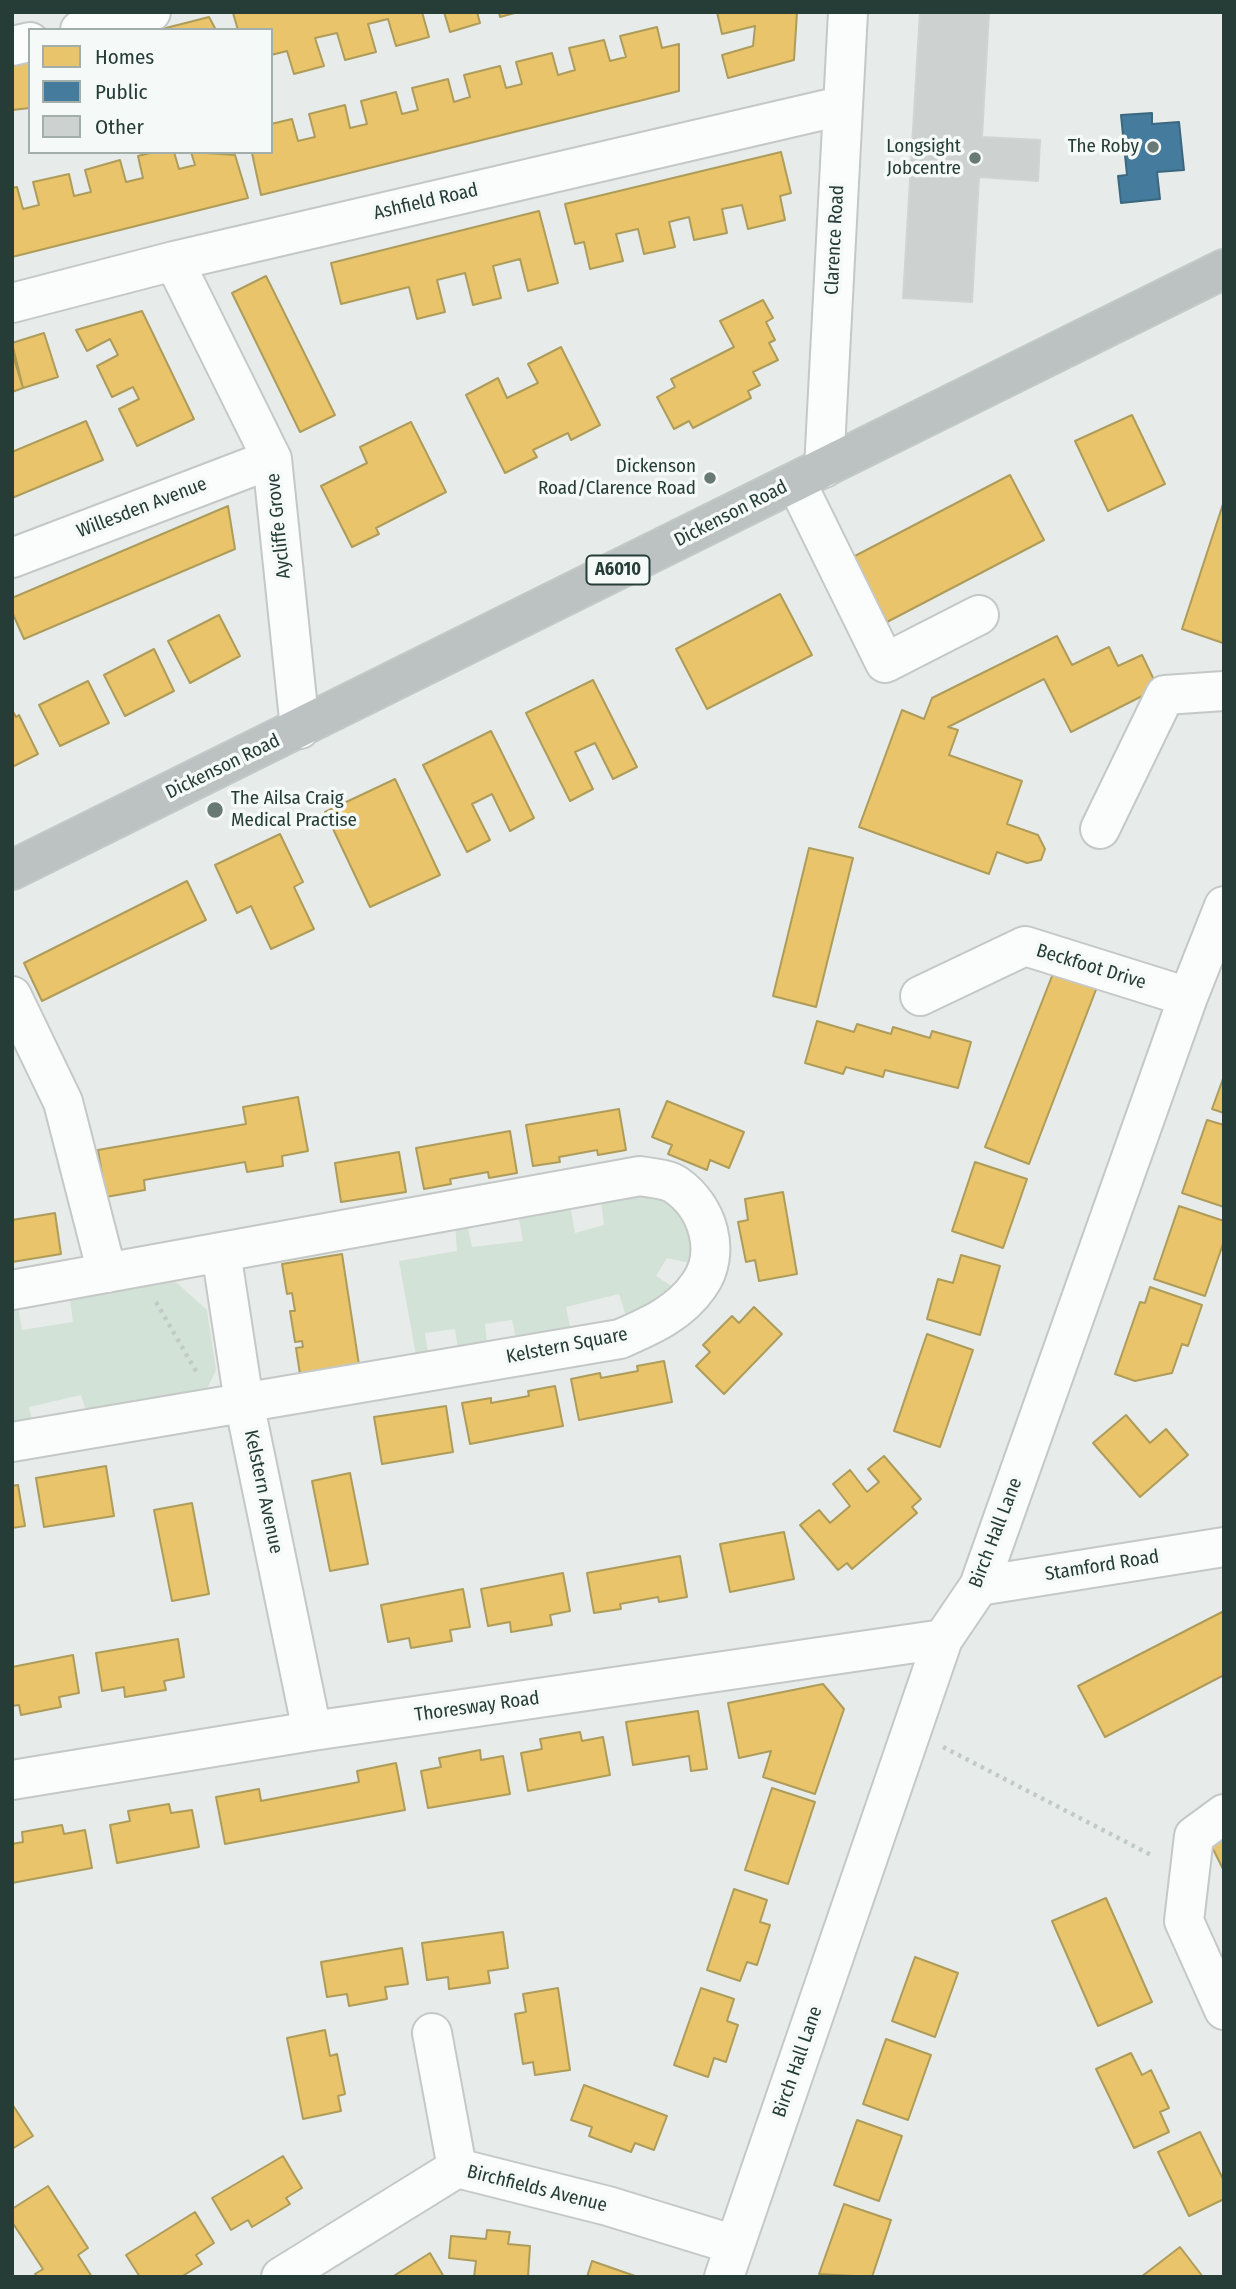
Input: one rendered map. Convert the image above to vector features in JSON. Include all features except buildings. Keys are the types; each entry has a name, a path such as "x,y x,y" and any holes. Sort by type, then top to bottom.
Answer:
{"highway":[{"name":"Dickenson Road","path":"12,870 1224,269"}],"street":[{"path":"88,28 151,12"},
{"name":"Clarence Road","path":"810,475 848,12"},
{"name":"Ashfield Road","path":"12,303 174,261 841,106"},
{"name":"Aycliffe Grove","path":"174,261 272,459 300,729"},
{"name":"Willesden Avenue","path":"12,558 272,459"},
{"path":"810,475 885,663 979,615"},
{"path":"1100,829 1165,695 1224,691"},
{"name":"Birch Hall Lane","path":"730,2261 943,1639 979,1586 1188,997 1224,906"},
{"name":"Beckfoot Drive","path":"920,996 1025,946 1188,997"},
{"path":"12,996 63,1102 114,1262"},
{"name":"Kelstern Square","path":"12,1290 114,1262 220,1252 640,1176 676,1184 705,1216 712,1253 700,1285 666,1318 620,1339 12,1442"},
{"name":"Kelstern Avenue","path":"220,1252 230,1405 313,1731"},
{"name":"Stamford Road","path":"979,1586 1224,1547"},
{"name":"Thoresway Road","path":"12,1780 313,1731 943,1639"},
{"path":"1224,1814 1194,1836 1184,1921 1224,2010"},
{"path":"432,2033 457,2168"},
{"name":"Birchfields Avenue","path":"281,2277 457,2168 608,2206 730,2261"}],"path":[{"path":"114,1262 230,1405"},
{"path":"911,1731 1189,1874"}],"green space":[{"path":"600,1193 669,1195 692,1224 694,1264 667,1258 656,1276 679,1291 629,1325 619,1294 566,1307 572,1337 518,1348 512,1320 485,1324 488,1353 459,1356 455,1329 425,1333 429,1360 417,1361 399,1261 457,1251 455,1223 466,1218 472,1247 523,1241 517,1207 569,1199 575,1233 604,1225"},
{"path":"157,1280 177,1283 207,1310 216,1370 206,1391 90,1424 81,1395 29,1407 35,1432 12,1437 12,1300 17,1299 22,1330 73,1322 69,1292"}],"place":[{"name":"The Roby","path":"1153,147"},
{"name":"Longsight Jobcentre","path":"975,158"},
{"name":"Dickenson Road/Clarence Road","path":"710,478"},
{"name":"The Ailsa Craig Medical Practise","path":"215,810"}]}
